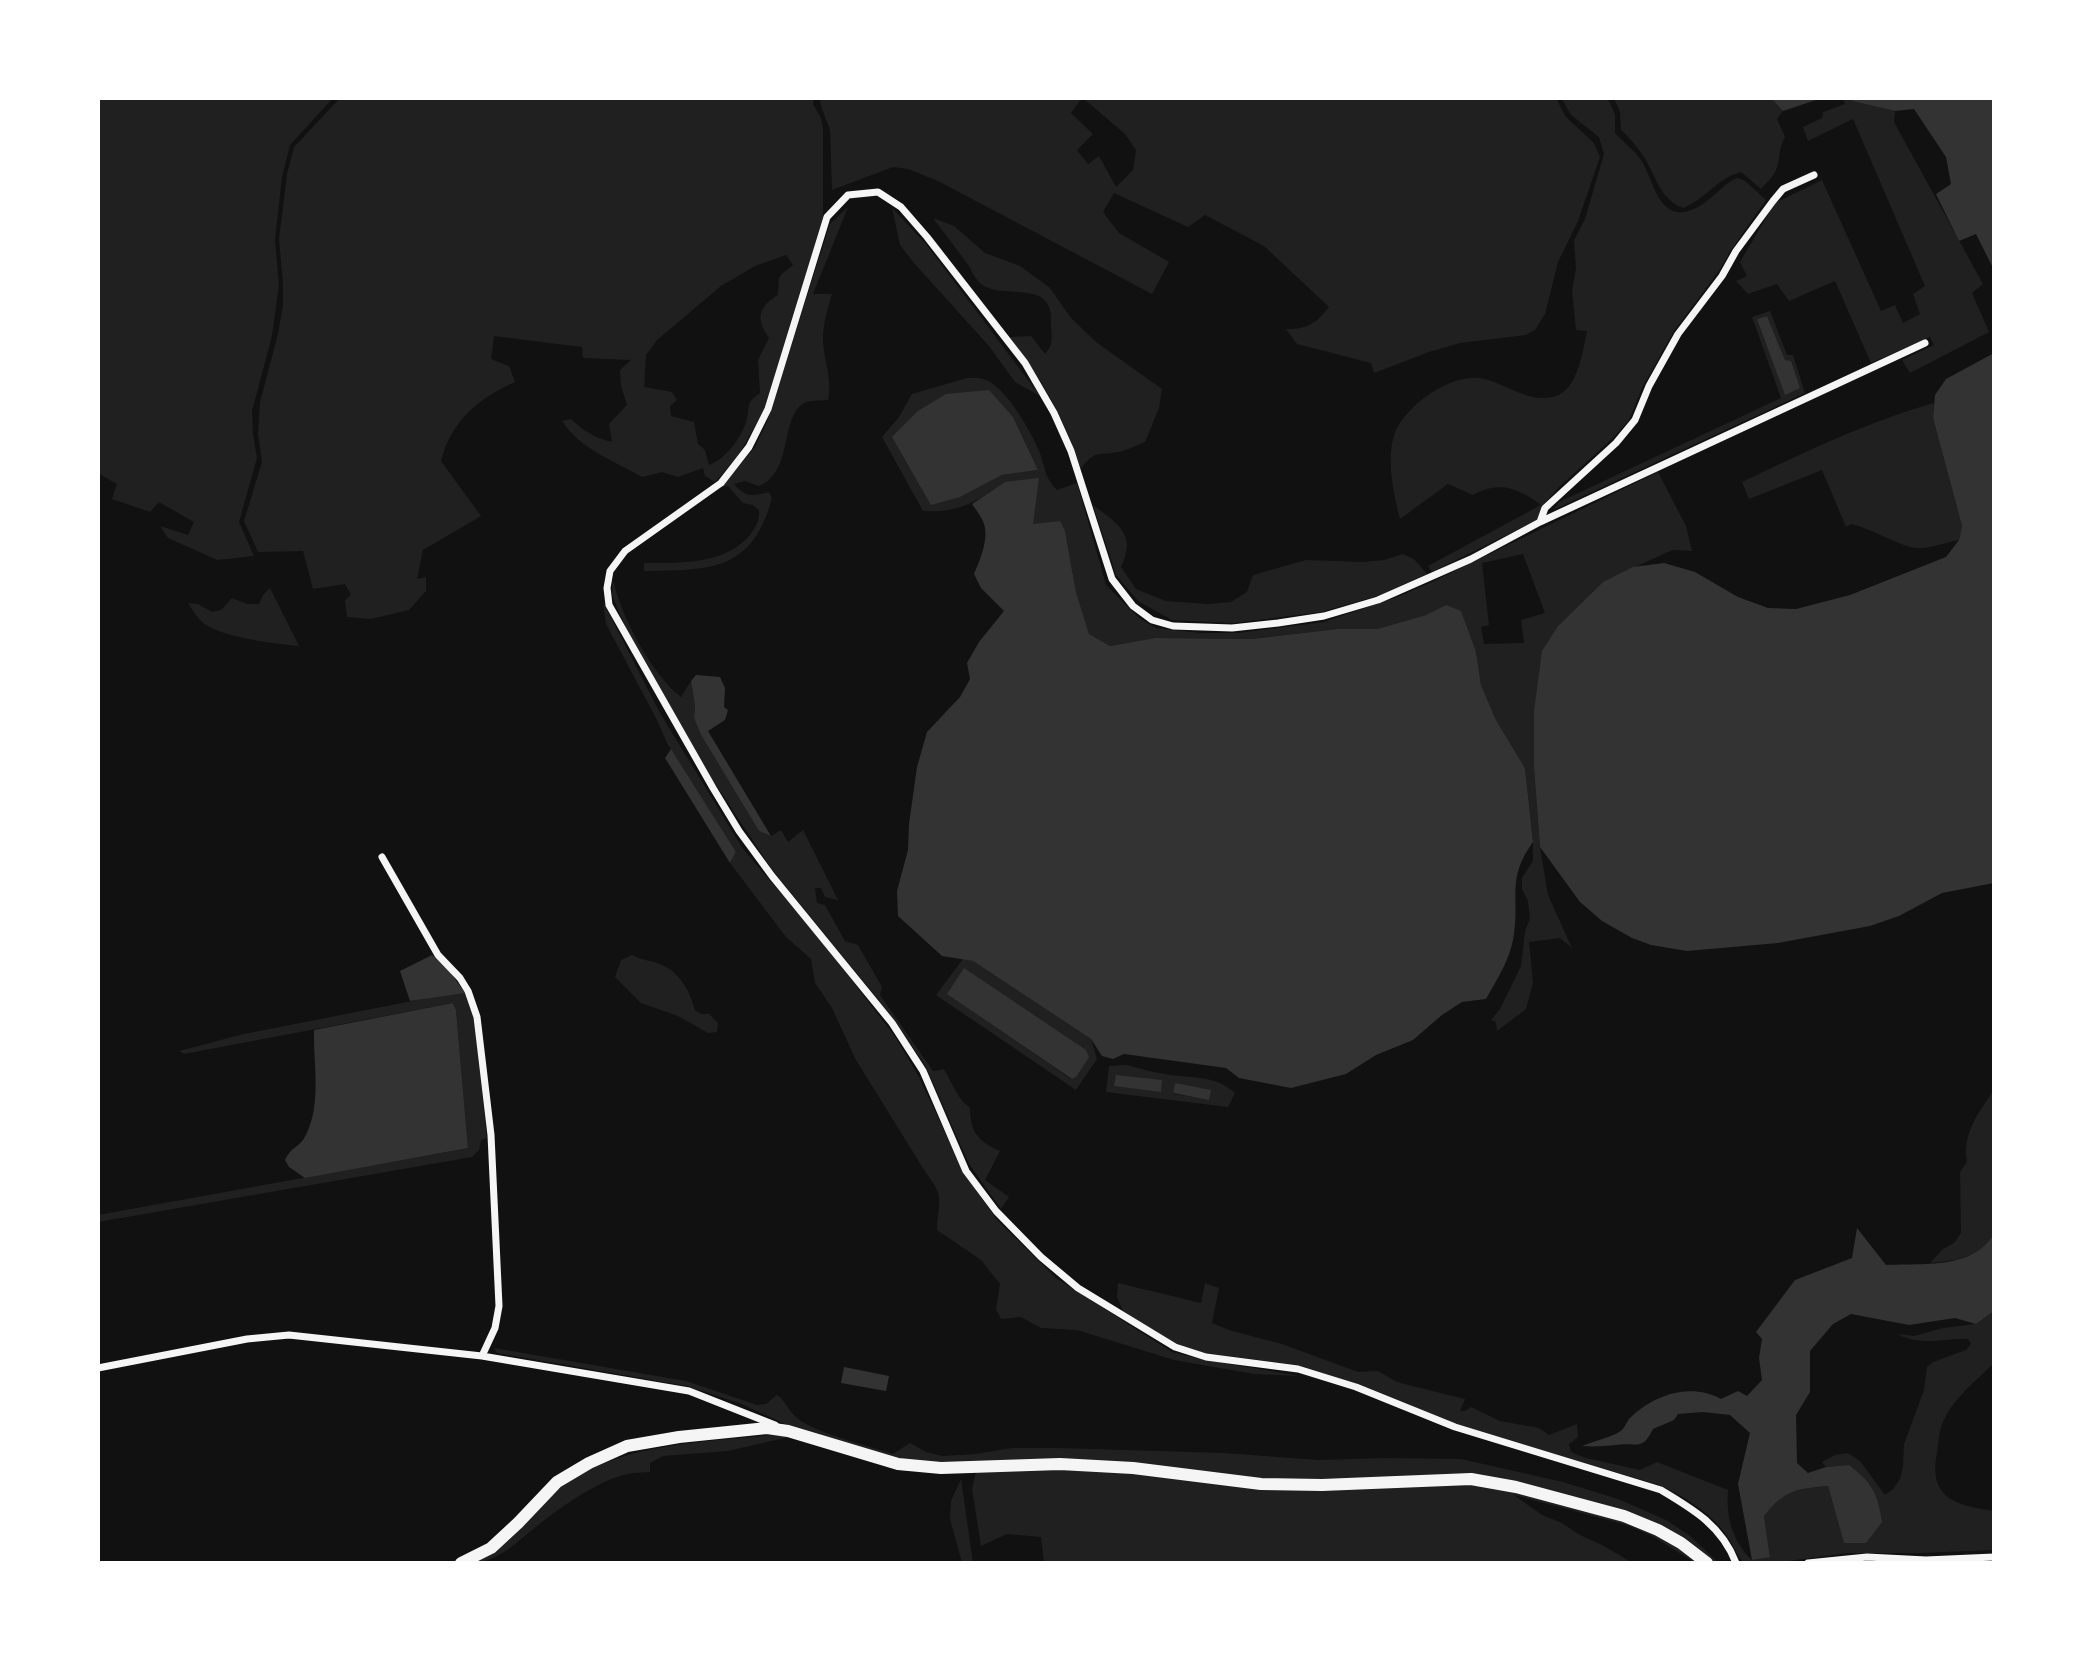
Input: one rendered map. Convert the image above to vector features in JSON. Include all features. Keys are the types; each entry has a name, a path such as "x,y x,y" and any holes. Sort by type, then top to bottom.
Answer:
{"street":[{"path":"1540,522 1545,508 1616,443 1635,420 1649,386 1678,334 1773,201 1783,189 1814,175"},
{"path":"1736,1563 1729,1544 1710,1523 1661,1490 1455,1427 1356,1387 1298,1369 1206,1357 1175,1347 1077,1288 1041,1257 996,1211 966,1171 923,1071 892,1023 772,876 733,820 622,631 609,605 607,588 610,570 625,551 720,482 750,447 768,409 827,217 848,195 878,192 901,207 1025,363 1054,413 1070,451 1112,579 1133,606 1152,620 1174,626 1232,628 1324,617 1378,600 1471,559 1540,522 1925,343"},
{"path":"382,857 438,956 450,966 468,991 477,1017 491,1135 499,1306 495,1328 482,1356"},
{"path":"98,1368 247,1339 289,1335 482,1356 690,1391 788,1431 898,1464 941,1468 1060,1464 1132,1468 1261,1484 1322,1485 1471,1479 1624,1516 1682,1543 1707,1563"},
{"path":"461,1563 491,1548 557,1482 589,1463 627,1446 678,1437 767,1429 788,1431"},
{"path":"1808,1563 1867,1557 1926,1560 1994,1556"}],"shaded area":[{"path":"98,98 333,98 290,145 282,177 275,240 279,284 272,336 252,411 257,458 239,522 254,556 217,560 168,538 160,526 188,535 194,522 159,502 150,512 112,499 117,484 98,473"},
{"path":"340,98 814,98 813,104 821,118 823,129 823,217 764,410 739,454 715,482 705,476 703,468 678,477 662,472 642,477 578,440 562,421 571,419 590,434 612,442 609,424 627,405 621,386 620,370 631,360 583,358 582,347 494,336 491,359 509,366 515,382 490,395 468,412 452,434 441,461 481,516 423,550 417,579 426,577 426,591 409,610 371,619 347,617 345,600 351,595 345,584 313,589 303,551 258,552 244,521 262,462 258,433 260,402 283,305 279,239 287,174 294,147","holes":["786,255 793,265 781,275 778,295 762,309 762,325 769,338 758,360 760,393 750,403 746,422 736,441 722,458 709,465 705,450 698,444 694,422 671,416 670,406 677,400 672,392 644,387 646,355 657,340 721,286 755,266"]},
{"path":"820,98 1082,98 1071,113 1093,134 1077,150 1088,164 1099,156 1116,187 1133,170 1136,150 1125,134 1083,98 1556,98 1565,116 1594,143 1600,157 1578,221 1558,262 1545,314 1535,330 1526,335 1460,343 1374,373 1371,363 1297,344 1286,329 1310,324 1320,318 1329,307 1264,246 1205,215 1188,227 1114,193 1103,212 1119,233 1169,262 1152,294 938,181 908,169 893,167 832,190 830,130"},
{"path":"1561,98 1602,98 1609,101 1615,114 1615,133 1641,160 1658,196 1670,209 1678,212 1695,208 1737,178 1745,181 1766,200 1719,271 1674,331 1642,388 1629,420 1612,439 1558,488 1542,506 1537,520 1432,572 1428,566 1541,505 1509,488 1492,488 1473,495 1448,484 1400,519 1391,469 1391,449 1397,428 1415,405 1453,382 1479,378 1536,398 1556,396 1570,386 1581,358 1587,331 1576,330 1572,291 1576,268 1574,241 1585,219 1604,154 1599,137 1571,115"},
{"path":"1614,98 1771,98 1783,111 1777,119 1785,137 1776,170 1761,189 1741,172 1725,179 1683,208 1666,196 1643,156 1621,130 1620,112"},
{"path":"1771,98 1822,98 1783,111"},
{"path":"1843,98 1895,111 1894,122 1983,284 1972,293 1989,332 1910,373 1902,360 1934,345 1930,337 1871,363 1835,281 1789,301 1777,284 1748,294 1736,281 1747,276 1740,262 1775,203 1822,180 1881,311 1895,305 1903,323 1920,314 1913,294 1925,286 1853,119 1808,141 1803,127 1822,118 1823,112 1845,104"},
{"path":"1849,98 1994,98 1994,270 1976,234 1959,241 1936,194 1951,184 1946,157 1914,109 1895,111"},
{"path":"848,207 813,294 832,294 823,338 829,384 828,400 806,402 798,408 792,418 783,456 770,479 759,486 745,481 734,484 750,495 769,492 772,498 753,540 740,553 725,562 708,567 644,571 644,563 701,560 728,552 740,545 756,526 759,510 753,505 743,503 728,486 722,487 755,447 767,422 830,224"},
{"path":"892,208 926,244 1040,396 1015,382 989,346 914,263 900,245"},
{"path":"933,218 954,226 985,253 1020,266 1050,288 1071,318 1096,342 1162,389 1159,408 1145,442 1115,453 1095,455 1081,469 1068,433 1051,400 1010,337 1031,336 1045,354 1052,339 1050,309 1045,300 1037,295 991,289 981,284"},
{"path":"1770,311 1787,355 1793,355 1805,393 1553,510 1559,502 1781,398 1752,317","holes":["1767,316 1785,360 1757,319"]},
{"path":"1767,316 1785,360 1791,361 1800,388 1785,395 1757,319"},
{"path":"1994,353 1994,883 1942,893 1899,916 1870,926 1778,943 1687,951 1651,945 1602,921 1580,902 1540,847 1534,768 1534,711 1542,651 1558,626 1603,582 1633,567 1664,563 1695,572 1738,597 1768,608 1796,609 1850,595 1946,557 1959,540 1962,526 1933,418 1935,395 1946,379"},
{"path":"967,378 981,378 992,383 1009,400 1025,424 1041,456 1048,478 1057,490 1077,483 1106,585 1139,618 1156,628 1200,633 1238,633 1324,622 1400,596 1658,472 1686,526 1692,551 1672,550 1603,582 1558,626 1534,768 1540,847 1548,895 1572,948 1560,938 1529,942 1533,983 1526,1009 1497,1031 1496,1022 1491,1020 1500,1009 1521,966 1525,932 1530,918 1528,901 1522,889 1522,878 1533,861 1525,768 1496,720 1481,685 1476,652 1446,605 1426,615 1377,629 1337,629 1252,639 1155,638 1110,646 1089,634 1076,592 1065,531 1032,525 1005,482 967,505 947,510 923,511 882,437 899,417 912,394","holes":["1013,417 1038,470 1002,475 960,497","1523,554 1545,613 1521,620 1524,643 1484,644 1481,627 1489,625 1482,563"]},
{"path":"989,390 1013,417 1038,470 1002,475 960,497 931,505 892,437 918,411 946,394"},
{"path":"1934,403 1933,418 1962,526 1959,540 1920,548 1859,526 1851,524 1846,527 1822,470 1749,499 1742,482 1860,428"},
{"path":"1039,478 1033,524 1060,521 1065,531 1076,592 1089,634 1110,646 1155,638 1252,639 1337,629 1377,629 1426,615 1446,605 1461,611 1476,652 1481,685 1496,720 1525,768 1533,842 1524,855 1516,879 1515,926 1511,948 1486,999 1462,1002 1413,1040 1376,1055 1346,1074 1291,1088 1239,1078 1226,1068 1124,1054 1113,1059 1102,1056 1091,1039 973,961 942,956 898,916 897,891 908,850 917,767 927,732 960,697 970,679 967,663 979,642 1004,611 981,588 974,574 983,549 985,530 982,519 972,504 1005,482"},
{"path":"1093,505 1117,524 1126,538 1127,546 1121,567 1136,589 1166,601 1207,604 1231,602 1247,592 1253,575 1306,560 1363,562 1384,560 1403,554 1414,559 1427,574 1377,596 1321,612 1234,623 1172,620 1138,601 1116,575"},
{"path":"613,580 630,627 659,674 681,697 691,681 694,718 701,735 759,831 771,836 781,830 788,842 803,830 838,900 825,897 821,888 815,888 817,903 825,905 845,941 858,945 882,987 880,995 933,1071 944,1069 958,1095 970,1108 977,1135 1000,1151 985,1180 1009,1197 1001,1209 969,1164 926,1067 894,1019 771,868 712,779 625,627 612,595"},
{"path":"270,588 299,646 247,639 209,627 188,603 198,604 212,612 221,610 232,598 247,604 259,604"},
{"path":"603,602 660,713 743,849 821,940 896,1038 919,1077 964,1173 997,1220 1056,1278 1172,1352 1299,1376 1254,1374 1174,1360 1077,1330 1041,1328 1021,1317 1001,1319 996,1309 1000,1284 981,1260 937,1230 939,1195 936,1189 856,1060 832,1008 815,983 811,959 786,937 730,863 736,852 667,743 606,624"},
{"path":"696,675 720,677 725,688 724,707 728,710 725,720 708,731 771,836 759,831 701,735 694,718 691,681"},
{"path":"671,749 736,852 730,863 665,758"},
{"path":"432,955 450,972 465,993 410,1001 400,971"},
{"path":"632,955 662,965 675,974 689,994 695,1010 701,1014 709,1014 718,1023 717,1032 708,1033 678,1016 641,1003 615,977 621,960"},
{"path":"963,959 973,961 1091,1039 1097,1059 1076,1090 936,995","holes":["948,994 1076,1077 1071,1079"]},
{"path":"964,968 1086,1050 1089,1057 1076,1077 1072,1079 947,994"},
{"path":"453,993 465,993 474,1018 487,1138 481,1140 479,1150 472,1157 98,1222 98,1215 468,1148 456,1010 453,1003 184,1054 179,1051 244,1034"},
{"path":"453,1003 456,1010 468,1148 305,1178 289,1167 285,1160 303,1140 313,1114 316,1086 314,1030"},
{"path":"1127,1065 1160,1073 1202,1078 1219,1083 1235,1093 1228,1107 1106,1092 1109,1066","holes":["1175,1083 1209,1099 1173,1094"]},
{"path":"1116,1075 1162,1080 1161,1092 1114,1086"},
{"path":"1175,1083 1211,1090 1209,1100 1173,1093"},
{"path":"1994,1090 1994,1233 1975,1253 1949,1261 1930,1263 1943,1249 1954,1243 1961,1233 1960,1172 1967,1162 1969,1133"},
{"path":"1857,1228 1886,1265 1931,1264 1961,1259 1985,1245 1994,1233 1994,1311 1976,1324 1955,1318 1909,1325 1851,1314 1833,1324 1810,1351 1810,1392 1796,1415 1797,1463 1808,1473 1826,1467 1849,1465 1869,1483 1876,1496 1882,1522 1866,1543 1844,1543 1828,1486 1807,1488 1785,1496 1764,1516 1770,1557 1752,1560 1738,1484 1750,1433 1730,1415 1703,1412 1678,1414 1674,1420 1653,1429 1642,1443 1582,1446 1616,1434 1649,1403 1672,1394 1697,1392 1721,1399 1738,1391 1747,1396 1762,1380 1759,1358 1762,1339 1756,1332 1795,1280 1852,1258"},
{"path":"1118,1283 1201,1303 1205,1283 1219,1288 1212,1323 1232,1331 1282,1344 1358,1372 1378,1371 1397,1382 1465,1399 1460,1411 1471,1407 1500,1421 1539,1428 1549,1435 1577,1424 1578,1437 1569,1444 1571,1452 1640,1470 1657,1462 1728,1490 1728,1510 1735,1537 1752,1560 1770,1556 1764,1516 1779,1500 1799,1490 1828,1486 1844,1542 1849,1465 1826,1467 1822,1462 1835,1455 1848,1453 1860,1461 1885,1495 1900,1479 1904,1444 1924,1390 1927,1367 1933,1362 1966,1350 1971,1344 1968,1339 1924,1341 1897,1334 1914,1336 1943,1328 1976,1324 1994,1311 1993,1364 1962,1394 1949,1411 1939,1434 1935,1472 1943,1492 1950,1498 1970,1507 1994,1511 1994,1550 1848,1553 1774,1563 1744,1563 1729,1539 1707,1514 1659,1485 1455,1424 1355,1384 1298,1365 1205,1353 1176,1344 1123,1311 1117,1297"},
{"path":"494,1348 686,1381 757,1405 766,1404 777,1395 795,1416 813,1428 893,1454 910,1443 926,1452 942,1456 1012,1448 1058,1448 1224,1453 1318,1460 1461,1459 1563,1482 1618,1499 1666,1520 1689,1535 1719,1563 1713,1563 1684,1539 1472,1474 1261,1480 898,1460 790,1426 739,1403 687,1386 497,1353"},
{"path":"844,1367 889,1376 886,1391 841,1383"},
{"path":"773,1435 789,1437 728,1451 663,1456 650,1463 650,1472 617,1477 593,1488 557,1511 499,1555 472,1563 508,1541 558,1489 589,1470 639,1452 693,1443"},
{"path":"1060,1468 1136,1472 1262,1488 1471,1483 1512,1491 1628,1522 1654,1533 1701,1563 1696,1563 1652,1536 1627,1525 1514,1495 1542,1515 1562,1523 1633,1563 1044,1563 1041,1537 1007,1534 981,1546 972,1489 976,1472"},
{"path":"961,1479 973,1563 962,1563 950,1519 951,1501"}]}
